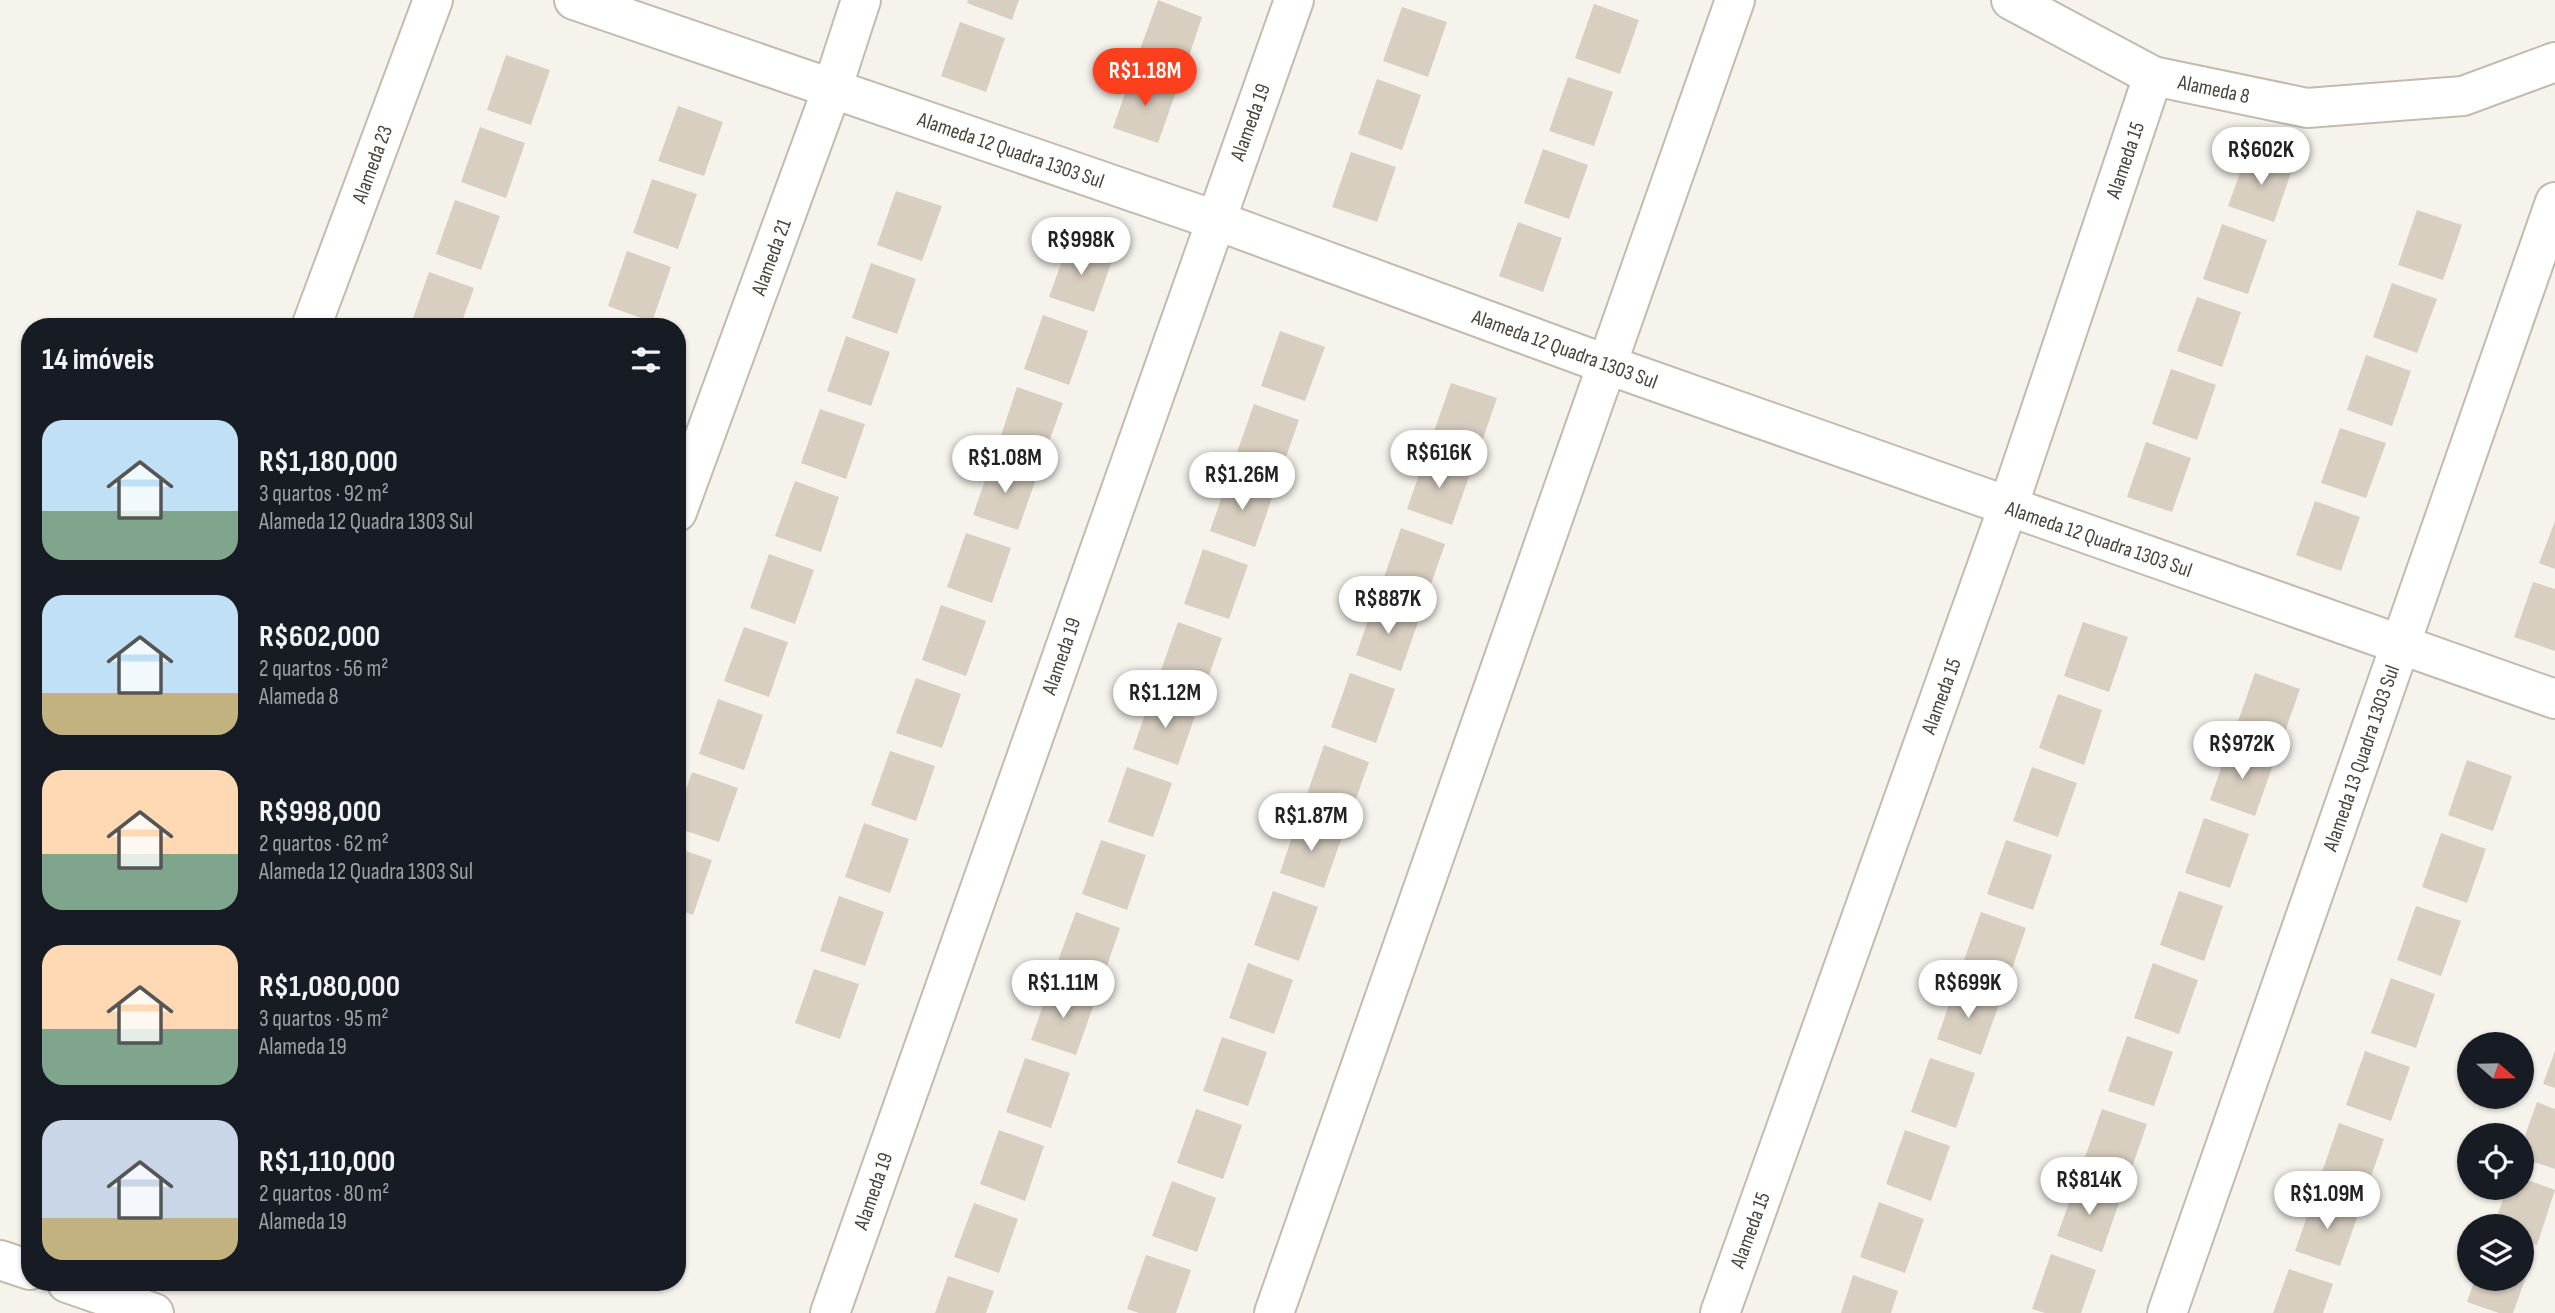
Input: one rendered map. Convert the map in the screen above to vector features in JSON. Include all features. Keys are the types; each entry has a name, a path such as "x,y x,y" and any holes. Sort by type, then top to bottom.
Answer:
{"street":[{"name":"Alameda 23","path":"314,318 433,0"},
{"name":"Alameda 12 Quadra 1303 Sul","path":"574,0 1215,220 1608,365 2555,699"},
{"name":"Alameda 21","path":"686,487 862,0"},
{"name":"Alameda 19","path":"830,1313 1294,0"},
{"path":"1274,1313 1735,0"},
{"name":"Alameda 8","path":"2011,0 2153,76 2307,108 2463,96 2555,62"},
{"name":"Alameda 15","path":"1720,1313 2008,507 2153,76"},
{"name":"Alameda 13 Quadra 1303 Sul","path":"2167,1313 2555,202"},
{"path":"0,1259 21,1267"},
{"path":"90,1291 154,1313"}],"building":[{"path":"968,0 1019,0 1012,20 967,3"},
{"path":"1158,0 1202,17 1184,71 1138,55"},
{"path":"1594,4 1639,20 1620,74 1575,58"},
{"path":"1402,7 1447,22 1428,77 1383,61"},
{"path":"960,22 1005,38 986,92 941,76"},
{"path":"506,55 550,70 531,125 487,110"},
{"path":"1132,73 1177,89 1158,143 1113,128"},
{"path":"1568,77 1613,92 1594,146 1549,131"},
{"path":"1377,79 1421,95 1402,150 1358,134"},
{"path":"678,106 723,122 704,176 658,161"},
{"path":"480,127 525,143 506,198 461,182"},
{"path":"1543,149 1588,165 1569,219 1524,203"},
{"path":"2248,151 2293,167 2274,222 2228,206"},
{"path":"1351,152 1396,167 1377,222 1332,207"},
{"path":"652,179 697,194 678,249 633,233"},
{"path":"896,191 942,206 922,261 877,245"},
{"path":"455,200 500,216 481,270 436,254"},
{"path":"2417,210 2462,225 2443,280 2398,265"},
{"path":"1518,222 1562,238 1543,292 1499,276"},
{"path":"2222,224 2267,240 2248,294 2203,279"},
{"path":"1069,242 1113,258 1094,312 1049,297"},
{"path":"627,251 671,267 653,318 641,318 608,306"},
{"path":"871,263 916,279 897,334 852,318"},
{"path":"429,272 474,288 463,318 413,318"},
{"path":"2392,283 2437,299 2417,353 2373,337"},
{"path":"2197,297 2241,312 2222,367 2177,351"},
{"path":"1043,315 1088,331 1069,385 1024,369"},
{"path":"1280,331 1325,347 1305,401 1261,386"},
{"path":"846,336 890,352 871,406 827,391"},
{"path":"2366,355 2411,371 2392,426 2347,410"},
{"path":"2171,369 2216,385 2197,440 2152,424"},
{"path":"1451,383 1497,398 1478,453 1432,437"},
{"path":"1017,387 1063,403 1043,458 999,442"},
{"path":"1254,404 1299,420 1280,474 1235,458"},
{"path":"820,409 865,424 846,479 801,463"},
{"path":"2340,428 2386,443 2366,498 2321,483"},
{"path":"2146,442 2191,458 2172,512 2127,497"},
{"path":"1426,455 1471,471 1452,525 1407,509"},
{"path":"992,460 1037,476 1018,530 973,515"},
{"path":"1229,476 1274,492 1255,547 1210,531"},
{"path":"795,481 839,497 821,552 775,536"},
{"path":"2315,501 2360,517 2341,571 2296,555"},
{"path":"2555,521 2555,569 2539,563"},
{"path":"1401,528 1445,544 1426,598 1382,583"},
{"path":"966,533 1011,548 992,603 947,587"},
{"path":"1203,549 1248,565 1229,619 1184,604"},
{"path":"769,554 814,570 795,624 750,608"},
{"path":"2533,582 2555,589 2555,651 2514,637"},
{"path":"1375,601 1420,616 1401,671 1356,655"},
{"path":"941,605 986,621 966,676 922,660"},
{"path":"1178,622 1222,638 1203,692 1159,676"},
{"path":"2083,622 2128,637 2109,692 2064,676"},
{"path":"744,627 788,642 769,697 724,681"},
{"path":"1350,673 1395,689 1376,743 1331,727"},
{"path":"2255,673 2300,689 2281,743 2236,727"},
{"path":"916,678 961,694 942,748 896,733"},
{"path":"1152,694 1197,710 1178,765 1133,749"},
{"path":"2058,694 2102,710 2084,765 2039,748"},
{"path":"718,699 763,715 744,770 699,754"},
{"path":"1324,745 1369,762 1350,816 1305,800"},
{"path":"2229,745 2274,762 2255,816 2210,800"},
{"path":"890,751 935,766 916,821 871,805"},
{"path":"2467,760 2512,776 2493,831 2448,815"},
{"path":"1127,767 1172,783 1153,837 1108,822"},
{"path":"2032,767 2077,783 2058,837 2013,821"},
{"path":"692,772 738,788 719,842 686,831 686,790"},
{"path":"2204,818 2249,834 2230,888 2185,873"},
{"path":"1298,819 1343,834 1324,888 1280,873"},
{"path":"864,823 909,839 890,893 845,877"},
{"path":"2441,833 2486,849 2467,903 2422,887"},
{"path":"1101,840 1146,855 1127,910 1082,894"},
{"path":"2006,840 2052,855 2033,910 1987,894"},
{"path":"686,851 712,860 693,915 686,912"},
{"path":"1273,891 1318,907 1299,961 1254,945"},
{"path":"2179,891 2223,906 2204,961 2160,945"},
{"path":"839,896 884,912 865,966 820,951"},
{"path":"2416,906 2461,921 2441,976 2397,960"},
{"path":"1076,912 1120,928 1101,983 1056,966"},
{"path":"1981,912 2026,928 2007,983 1962,966"},
{"path":"1248,963 1293,980 1274,1034 1229,1018"},
{"path":"2153,963 2198,980 2179,1034 2134,1018"},
{"path":"814,969 859,984 840,1039 795,1023"},
{"path":"2391,978 2435,994 2416,1048 2371,1033"},
{"path":"1050,985 1095,1001 1076,1055 1031,1040"},
{"path":"1956,985 2000,1001 1981,1055 1937,1039"},
{"path":"2127,1036 2173,1052 2154,1106 2108,1091"},
{"path":"1222,1037 1267,1052 1248,1106 1203,1091"},
{"path":"2365,1051 2410,1067 2391,1121 2346,1105"},
{"path":"2555,1051 2555,1088 2543,1084"},
{"path":"1025,1058 1070,1073 1051,1128 1006,1112"},
{"path":"1930,1058 1975,1073 1956,1128 1911,1112"},
{"path":"2537,1102 2555,1109 2555,1169 2534,1162 2534,1123 2530,1123"},
{"path":"1196,1109 1242,1125 1223,1179 1177,1163"},
{"path":"2102,1109 2147,1124 2128,1179 2083,1163"},
{"path":"2339,1123 2384,1139 2365,1194 2320,1178"},
{"path":"999,1130 1044,1146 1025,1201 980,1184"},
{"path":"1905,1130 1950,1146 1931,1201 1886,1184"},
{"path":"1172,1181 1216,1198 1197,1252 1152,1236"},
{"path":"2077,1181 2121,1197 2102,1252 2057,1236"},
{"path":"2534,1182 2555,1190 2537,1245 2534,1244 2534,1214 2498,1214 2503,1200 2534,1200"},
{"path":"2314,1196 2359,1212 2340,1266 2295,1251"},
{"path":"1879,1202 1924,1219 1905,1273 1860,1257"},
{"path":"974,1203 1018,1219 999,1273 954,1257"},
{"path":"2051,1254 2096,1270 2081,1313 2045,1313 2032,1309"},
{"path":"1146,1255 1191,1270 1176,1313 1139,1313 1127,1309"},
{"path":"2289,1269 2333,1284 2323,1313 2273,1313"},
{"path":"1853,1275 1898,1291 1891,1313 1841,1313"},
{"path":"948,1276 994,1291 986,1313 935,1313"},
{"path":"2471,1291 2521,1291 2513,1313 2499,1313 2467,1302"}]}
